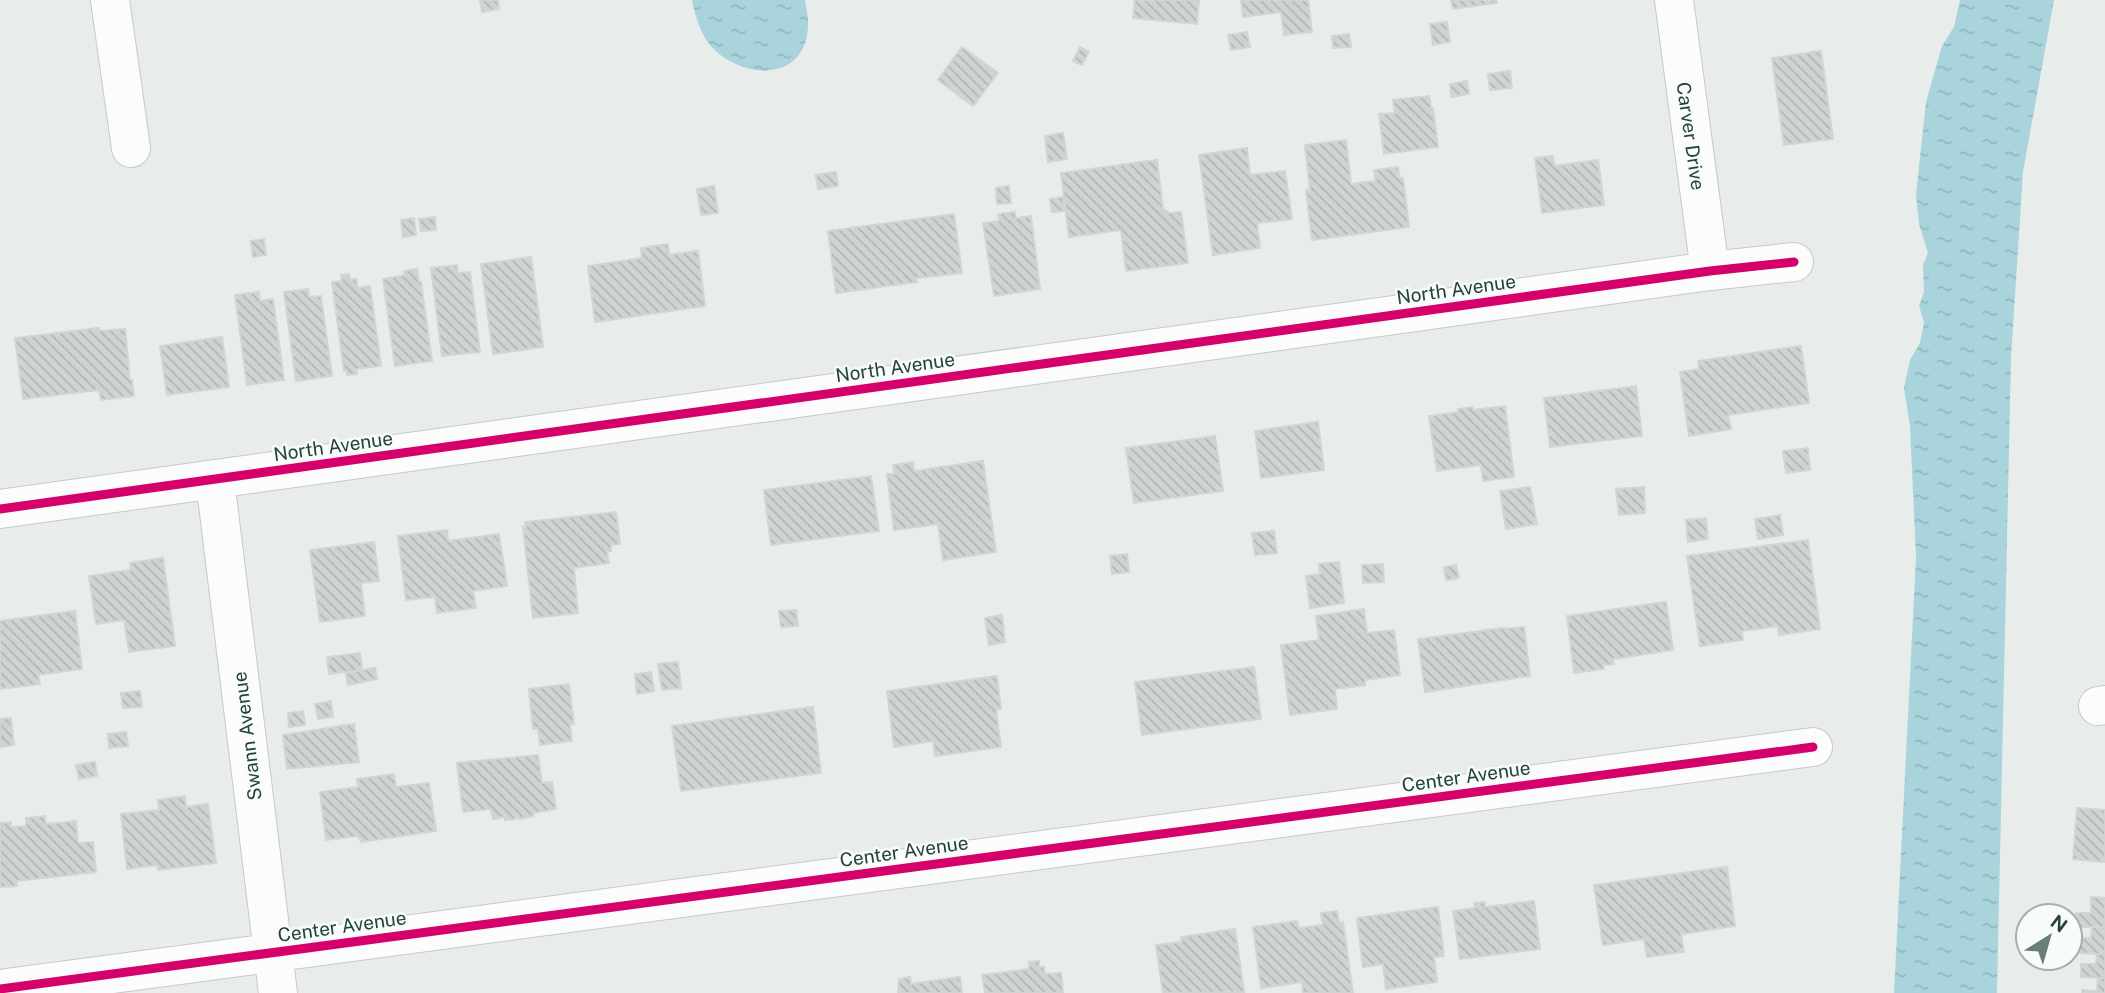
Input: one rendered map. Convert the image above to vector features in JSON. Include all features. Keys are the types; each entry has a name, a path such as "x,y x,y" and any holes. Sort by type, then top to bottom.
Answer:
{"street":[{"path":"110,0 131,148"},
{"name":"Carver Drive","path":"1674,0 1710,271"},
{"name":"North Avenue","path":"0,509 1710,271 1794,262"},
{"name":"Swann Avenue","path":"215,480 278,993"},
{"name":"Center Avenue","path":"0,989 1813,747"}],"water":[{"path":"692,0 805,0 808,24 804,46 795,59 782,67 750,69 734,63 719,54 707,41"},
{"path":"1960,0 2054,0 2023,172 2011,358 1997,993 1894,993 1916,557 1910,427 1904,388 1910,360 1920,343 1924,322 1919,306 1924,292 1923,265 1928,253 1919,224 1916,195 1926,102 1942,46 1954,27"}],"building":[{"path":"480,0 498,0 499,9 482,12"},
{"path":"1135,0 1199,0 1197,24 1133,18"},
{"path":"1241,0 1308,0 1312,32 1284,35 1281,12 1243,17"},
{"path":"1451,0 1496,0 1497,3 1453,9"},
{"path":"1447,22 1450,42 1433,45 1430,24"},
{"path":"1247,32 1250,47 1231,50 1228,35"},
{"path":"1349,34 1351,47 1333,48 1332,36"},
{"path":"962,47 998,73 973,106 938,80"},
{"path":"1080,47 1089,52 1082,65 1073,61"},
{"path":"1821,51 1833,139 1784,145 1772,58"},
{"path":"1510,71 1512,88 1490,90 1488,74"},
{"path":"1467,81 1469,94 1451,97 1450,84"},
{"path":"1429,96 1438,147 1384,154 1379,114 1395,113 1393,100"},
{"path":"1063,133 1067,159 1048,162 1045,136"},
{"path":"1346,140 1351,184 1376,181 1374,170 1398,167 1400,178 1403,178 1409,227 1312,240 1306,190 1310,190 1305,145"},
{"path":"1247,148 1250,175 1285,171 1292,219 1257,223 1260,248 1213,255 1199,155"},
{"path":"1553,156 1554,166 1598,160 1604,205 1542,213 1535,158"},
{"path":"1157,160 1163,209 1169,213 1181,212 1188,263 1126,271 1121,230 1069,237 1061,173"},
{"path":"836,172 838,186 818,189 816,175"},
{"path":"714,186 718,213 701,215 697,189"},
{"path":"1009,186 1011,203 997,204 996,188"},
{"path":"1063,197 1065,211 1052,212 1050,199"},
{"path":"1015,212 1016,218 1031,216 1040,289 994,296 983,223 999,221 998,214"},
{"path":"954,214 962,273 916,278 917,282 836,293 828,231"},
{"path":"435,217 436,230 421,231 419,219"},
{"path":"414,218 416,235 403,237 401,220"},
{"path":"264,239 266,255 253,257 251,241"},
{"path":"668,244 669,255 698,251 705,306 595,322 588,266 642,258 641,248"},
{"path":"531,257 543,347 493,354 481,264"},
{"path":"457,265 458,273 470,272 480,352 442,356 431,268"},
{"path":"417,269 432,361 395,366 383,279 405,275 404,271"},
{"path":"349,274 350,280 356,279 358,288 370,286 381,366 356,369 357,374 347,375 347,371 344,371 332,282 342,281 341,275"},
{"path":"308,289 309,297 321,296 332,376 296,381 284,292"},
{"path":"259,292 260,301 273,299 284,380 247,385 235,295"},
{"path":"99,328 99,331 125,329 134,396 101,400 99,390 23,399 15,338"},
{"path":"222,337 229,387 167,395 160,346"},
{"path":"1801,346 1809,403 1728,415 1731,429 1689,436 1680,372 1699,369 1698,361"},
{"path":"1636,386 1642,436 1550,447 1544,398"},
{"path":"1505,406 1514,477 1483,481 1481,465 1437,471 1429,416 1472,407 1473,410"},
{"path":"1318,422 1324,470 1261,478 1255,431"},
{"path":"1215,436 1223,491 1134,503 1126,448"},
{"path":"1808,448 1810,470 1786,473 1783,451"},
{"path":"983,461 996,552 943,560 938,524 894,530 887,474 894,474 893,465 913,462 914,471"},
{"path":"871,476 879,531 771,545 764,490"},
{"path":"1530,487 1537,524 1506,529 1500,491"},
{"path":"1644,487 1645,513 1619,515 1616,489"},
{"path":"616,512 620,544 611,545 611,551 607,552 609,563 574,568 578,613 533,618 523,527 526,527 525,522"},
{"path":"1780,515 1783,535 1758,539 1755,519"},
{"path":"1706,518 1708,539 1688,542 1686,520"},
{"path":"447,530 448,541 499,534 507,586 473,591 476,608 437,613 435,597 406,600 398,536"},
{"path":"1274,531 1277,553 1255,555 1252,533"},
{"path":"1808,540 1820,629 1779,635 1778,626 1742,631 1743,640 1700,646 1687,556"},
{"path":"374,542 379,581 361,583 365,616 320,622 310,550"},
{"path":"1127,554 1129,572 1112,574 1110,556"},
{"path":"163,558 175,646 129,652 124,620 96,624 89,576 131,570 130,563"},
{"path":"1339,562 1344,603 1310,608 1306,576 1320,574 1319,564"},
{"path":"1383,564 1384,582 1363,583 1362,565"},
{"path":"1456,565 1459,578 1446,580 1444,567"},
{"path":"1666,602 1673,650 1613,659 1614,664 1603,665 1604,669 1574,673 1567,616"},
{"path":"1364,609 1367,633 1394,630 1400,675 1365,680 1365,685 1335,689 1337,709 1290,715 1281,645 1319,640 1316,616"},
{"path":"796,610 798,626 781,627 779,611"},
{"path":"75,611 82,669 38,675 40,684 0,689 0,621"},
{"path":"1002,615 1005,642 989,645 985,618"},
{"path":"1524,627 1530,676 1425,692 1418,639"},
{"path":"360,653 362,670 329,674 327,657"},
{"path":"678,662 681,688 662,690 658,664"},
{"path":"1254,667 1261,719 1142,735 1135,682"},
{"path":"375,668 377,679 348,685 346,673"},
{"path":"651,672 654,691 637,694 635,674"},
{"path":"997,676 1001,709 996,710 1001,747 935,756 933,741 894,747 887,691"},
{"path":"569,684 574,724 570,724 572,741 540,745 538,728 533,729 529,689"},
{"path":"140,691 142,707 123,708 121,693"},
{"path":"331,701 333,717 318,719 315,704"},
{"path":"813,707 821,773 681,791 672,726"},
{"path":"303,711 305,725 289,727 288,713"},
{"path":"11,718 14,745 0,747 0,719"},
{"path":"354,724 359,762 287,769 283,735"},
{"path":"126,732 128,746 109,748 108,734"},
{"path":"538,755 542,783 552,782 556,809 533,813 534,816 519,819 515,816 516,819 505,820 505,817 493,819 491,809 463,812 457,763"},
{"path":"95,762 97,776 79,779 76,765"},
{"path":"394,774 396,787 429,783 436,831 361,842 358,836 326,840 320,792 358,787 357,779"},
{"path":"185,796 186,807 208,804 216,863 158,870 157,865 127,869 121,814 159,810 158,800"},
{"path":"2077,808 2105,810 2105,862 2073,859"},
{"path":"45,816 46,824 76,821 78,843 93,842 96,872 16,881 17,886 0,887 0,823 11,822 11,827 26,826 26,818"},
{"path":"1727,867 1735,926 1681,934 1684,952 1647,957 1644,939 1603,945 1594,885"},
{"path":"2091,897 2105,898 2105,927 2084,927 2084,913 2091,913"},
{"path":"1534,901 1540,949 1460,959 1453,911 1475,908 1474,903 1485,902 1485,907"},
{"path":"1438,907 1444,956 1434,957 1437,982 1386,989 1383,964 1363,967 1357,918"},
{"path":"1337,911 1339,923 1343,922 1353,993 1303,993 1302,982 1261,988 1253,927 1297,921 1299,928 1323,925 1321,913"},
{"path":"2092,927 2105,927 2105,954 2084,953 2084,938 2091,938"},
{"path":"1235,929 1244,992 1163,993 1156,945 1182,942 1181,937"},
{"path":"2097,954 2105,954 2105,978 2081,977 2084,964 2096,964"},
{"path":"1039,961 1039,967 1044,967 1045,974 1061,973 1063,993 985,993 982,975 1029,969 1029,962"},
{"path":"910,977 911,984 960,977 962,993 898,993 899,979"},
{"path":"2098,978 2105,978 2105,993 2082,993 2082,990 2097,991"}],"cycle path":[{"path":"0,509 1710,271 1794,262"},
{"path":"0,989 1813,747"}]}
